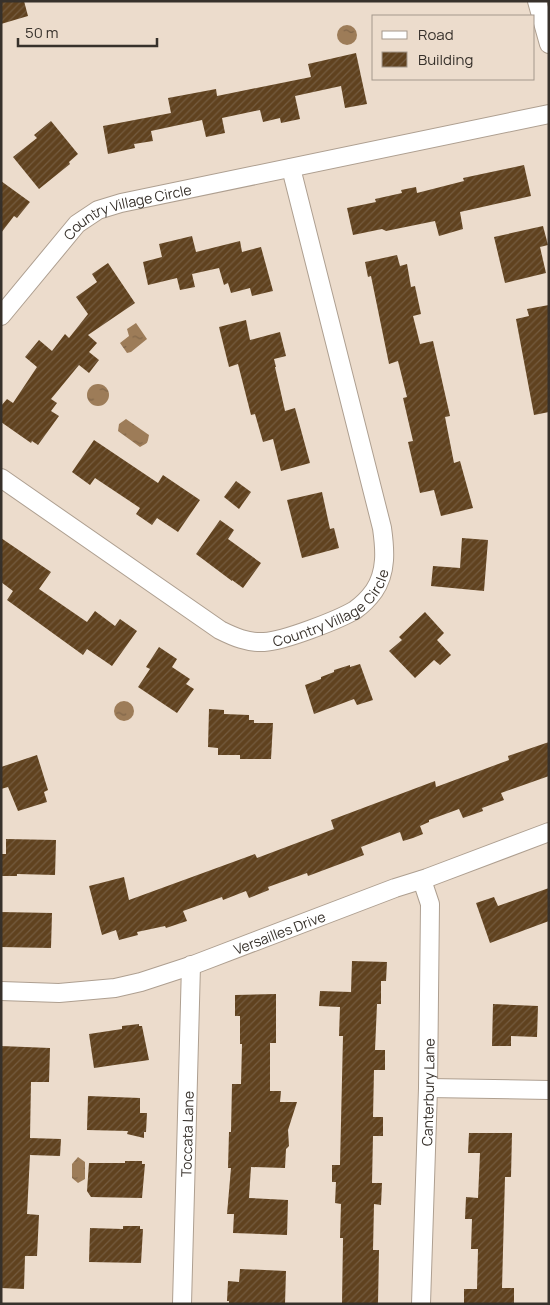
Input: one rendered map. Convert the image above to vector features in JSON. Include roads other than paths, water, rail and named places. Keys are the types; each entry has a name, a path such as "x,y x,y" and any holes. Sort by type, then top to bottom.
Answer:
{"street":[{"path":"537,1 549,44"},
{"name":"Country Village Circle","path":"1,316 77,224 98,210 121,203 549,114"},
{"name":"Country Village Circle","path":"1,478 220,630 235,637 250,641 266,642 297,634 346,614 366,602 375,590 382,572 385,551 382,528 291,168"},
{"name":"Versailles Drive","path":"1,991 59,993 115,988 141,982 549,832"},
{"name":"Canterbury Lane","path":"421,1304 428,1088 430,904 422,880"},
{"name":"Toccata Lane","path":"182,1304 191,965"},
{"path":"428,1088 549,1090"}],"water":[{"path":"343,25 351,25 357,31 357,39 351,45 343,45 337,39 337,31"},
{"path":"136,323 147,339 127,353 120,343 129,336 127,329"},
{"path":"94,384 102,384 109,391 109,399 102,406 94,406 87,399 87,391"},
{"path":"126,419 149,435 146,444 140,447 118,431 119,424"},
{"path":"124,701 131,704 134,711 131,718 124,721 117,718 114,711 117,704"},
{"path":"78,1157 85,1162 85,1179 78,1183 72,1178 72,1164"}]}
